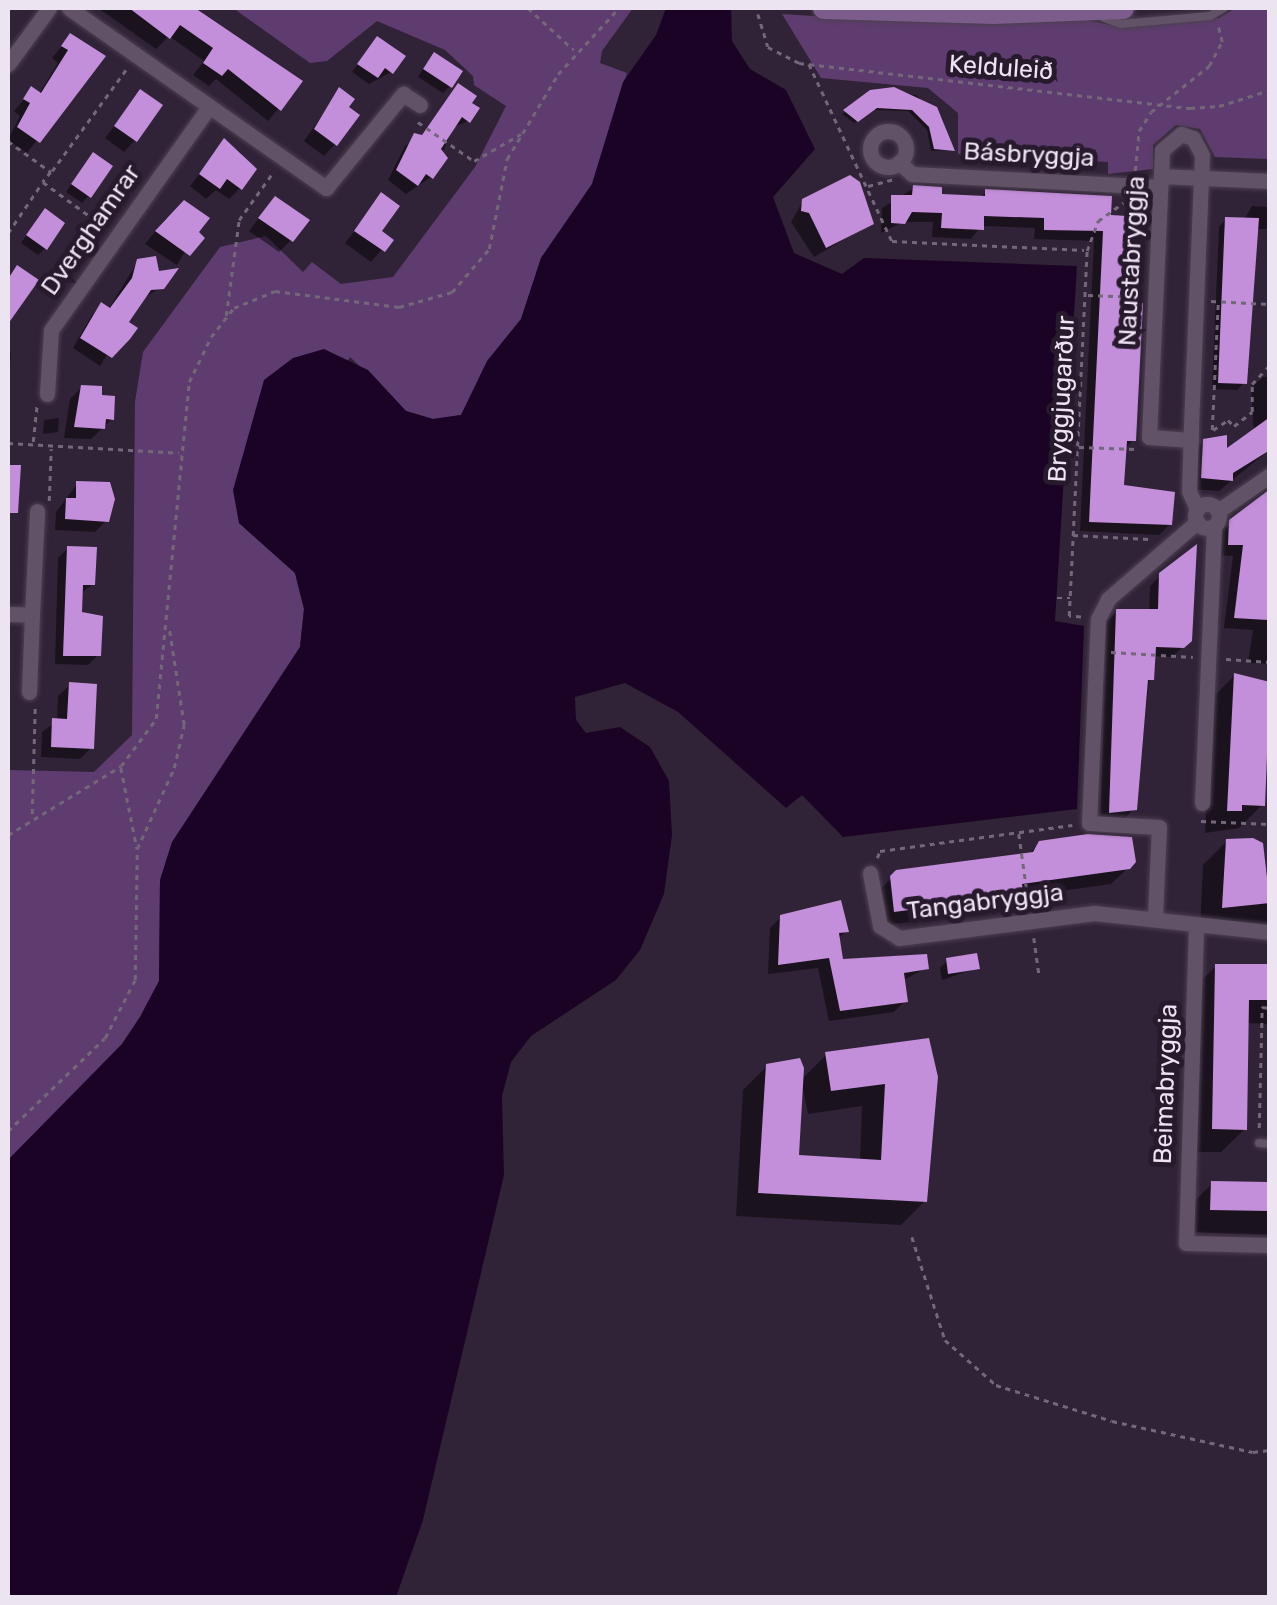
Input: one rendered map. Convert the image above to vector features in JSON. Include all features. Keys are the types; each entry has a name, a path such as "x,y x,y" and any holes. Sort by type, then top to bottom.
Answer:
{"main road":[{"path":"824,8 1124,8"}],"street":[{"path":"8,64 48,8"},
{"path":"69,8 283,159 331,187 392,104 403,94 420,105"},
{"name":"Dverghamrar","path":"47,394 51,330 209,108"},
{"name":"Naustabryggja","path":"1191,435 1148,437 1160,182 1165,144 1181,134 1201,148 1201,178 1191,435 1188,491 1197,516"},
{"name":"Básbryggja","path":"905,168 1160,182 1201,178 1270,181"},
{"path":"1216,518 1270,475"},
{"path":"1155,918 1158,827 1088,823 1098,619 1108,599 1210,504 1216,518 1202,802"},
{"path":"29,692 36,510"},
{"path":"8,614 32,615"},
{"name":"Tangabryggja","path":"870,873 880,926 899,938 1094,913 1155,918 1196,928 1270,932"},
{"name":"Beimabryggja","path":"1196,928 1186,1242 1270,1245"}],"lane":[{"path":"1086,11 1121,24 1210,16 1224,8"},
{"path":"1258,1144 1270,1144"}],"path":[{"path":"528,8 575,52"},
{"path":"8,835 32,815 121,766 156,719 168,624 179,453 189,382 226,317 246,300 275,291 399,307 452,292 489,249 501,173 523,133 575,52 619,8"},
{"name":"Kelduleið","path":"758,14 768,47 782,58 808,63 1205,108 1270,90"},
{"path":"808,63 892,240 1087,250 1098,221 1135,194 1139,131 1161,104 1201,75 1219,52 1222,31 1211,20"},
{"path":"8,233 137,55"},
{"path":"392,104 474,161 523,133"},
{"path":"8,142 50,172"},
{"path":"226,317 239,220 283,159"},
{"path":"866,187 905,168"},
{"path":"43,182 117,236"},
{"name":"Bryggjugarður","path":"1070,598 1087,250"},
{"path":"1085,294 1146,298"},
{"path":"1206,301 1270,304"},
{"path":"1212,430 1218,302"},
{"path":"1191,435 1212,430 1228,420 1234,426 1252,412 1252,384 1270,365"},
{"path":"33,445 37,402 47,394"},
{"path":"8,443 179,453"},
{"path":"36,510 48,503 51,446"},
{"path":"1077,446 1152,450"},
{"path":"1072,535 1170,545"},
{"path":"1057,598 1070,598 1068,616 1098,619"},
{"path":"137,849 174,768 184,725 168,624"},
{"path":"1097,651 1270,662"},
{"path":"29,692 35,700 32,815"},
{"path":"8,1131 104,1038 122,1011 137,964 137,849 121,766"},
{"path":"1201,821 1270,824"},
{"path":"870,873 880,851 1088,823"},
{"path":"1019,832 1032,921"},
{"path":"1035,946 1039,975"},
{"path":"1258,1144 1262,1008 1270,1008"},
{"path":"1260,1082 1270,1082"},
{"path":"912,1237 944,1340 996,1385 1112,1422 1253,1452 1270,1450"}],"shaded area":[{"path":"233,8 633,8 602,51 600,63 627,73 592,184 541,258 521,319 488,361 461,415 433,419 406,411 350,357 239,523 295,573 304,609 300,647 172,843 160,880 159,981 140,1017 122,1044 8,1160 8,770 94,772 132,735 135,402 143,352 220,247 266,236 303,272 312,262 341,284 393,277 475,167 506,106 474,85 473,76 445,50 377,21 327,61 310,63"},
{"path":"666,8 731,8 732,41 750,69 786,90 815,149 773,197 794,253 842,274 864,258 1077,266 1055,621 1084,626 1077,809 843,837 802,795 786,808 678,712 625,683 575,697 576,720 586,733 620,727 650,747 669,781 672,835 664,894 640,950 616,980 531,1036 511,1062 502,1096 504,1175 423,1520 396,1597 8,1597 8,1160 122,1044 140,1017 159,981 160,880 172,842 300,647 304,609 295,573 239,523 233,490 264,380 293,358 324,349 368,370 406,411 433,419 461,415 487,361 521,319 541,258 592,184 623,82 656,35"},
{"path":"1235,8 1269,8 1269,159 1215,157 1200,129 1176,125 1153,145 1153,169 1108,174 1108,162 958,154 958,113 928,88 821,78 782,14 890,21 1086,20 1125,28 1219,18"}],"building":[{"path":"129,8 195,8 303,81 281,111 228,69 222,76 203,63 213,48 180,25 170,39"},
{"path":"70,33 106,56 40,143 17,127 30,103 23,99 31,86 41,93 68,50 61,46"},
{"path":"377,36 406,56 393,74 385,68 378,78 357,64"},
{"path":"434,52 463,71 452,88 423,69"},
{"path":"458,83 477,96 472,103 480,108 470,123 462,117 441,149 448,158 433,179 426,174 418,186 396,170 414,133 422,135"},
{"path":"339,87 355,99 349,107 360,115 337,146 314,129"},
{"path":"894,87 937,107 955,151 934,149 929,127 912,110 877,108 858,122 843,110 870,90"},
{"path":"140,89 163,105 137,142 114,126"},
{"path":"224,138 257,169 242,190 227,179 220,189 199,174"},
{"path":"93,152 113,166 91,198 71,184"},
{"path":"850,175 860,182 874,224 826,248 809,213 801,211 802,199"},
{"path":"913,185 942,187 942,194 985,196 985,189 1112,196 1111,215 1127,216 1132,224 1131,302 1143,303 1136,441 1127,441 1124,485 1175,492 1172,525 1089,522 1103,231 1044,230 1044,218 984,216 984,230 941,228 942,213 912,212 905,224 891,223 891,195 912,195"},
{"path":"381,192 400,206 382,231 394,240 385,252 354,231"},
{"path":"275,196 310,220 293,242 258,218"},
{"path":"184,200 210,218 199,232 205,238 190,256 155,231"},
{"path":"45,208 65,223 47,250 26,235"},
{"path":"1225,217 1259,218 1247,384 1218,383"},
{"path":"156,256 159,271 179,268 164,289 151,290 129,322 138,328 130,339 112,358 80,338 101,302 110,308 132,278 137,259"},
{"path":"17,265 39,280 8,324 8,279"},
{"path":"81,385 102,386 102,395 115,396 114,420 106,419 105,429 74,427"},
{"path":"1270,417 1270,450 1233,473 1233,481 1201,478 1203,439 1227,435 1227,448"},
{"path":"8,465 21,465 18,513 8,513"},
{"path":"76,481 110,482 115,499 109,522 65,519 66,498 76,498"},
{"path":"1270,489 1268,620 1234,618 1243,545 1228,545 1229,520"},
{"path":"1197,544 1192,641 1184,648 1156,647 1154,680 1148,680 1137,810 1109,813 1116,609 1158,609 1159,573"},
{"path":"67,546 97,547 95,585 83,585 82,612 103,616 101,656 63,656"},
{"path":"1234,673 1270,682 1265,806 1242,805 1242,811 1227,811"},
{"path":"69,682 97,684 94,749 51,747 52,718 67,719"},
{"path":"1088,834 1132,837 1136,862 1130,869 1022,884 1024,895 894,912 890,876 896,870 1033,852 1039,841"},
{"path":"1253,838 1263,843 1270,903 1222,908 1226,839"},
{"path":"841,900 849,932 839,933 843,959 927,954 929,969 904,973 908,1002 840,1011 829,958 778,965 780,915"},
{"path":"977,953 980,969 948,974 946,958"},
{"path":"1215,964 1270,964 1270,1000 1249,1000 1247,1130 1212,1129"},
{"path":"929,1038 938,1077 927,1202 758,1193 766,1064 800,1058 804,1068 799,1155 881,1160 885,1084 831,1091 825,1052"},
{"path":"1211,1181 1269,1182 1269,1211 1210,1210"}]}
